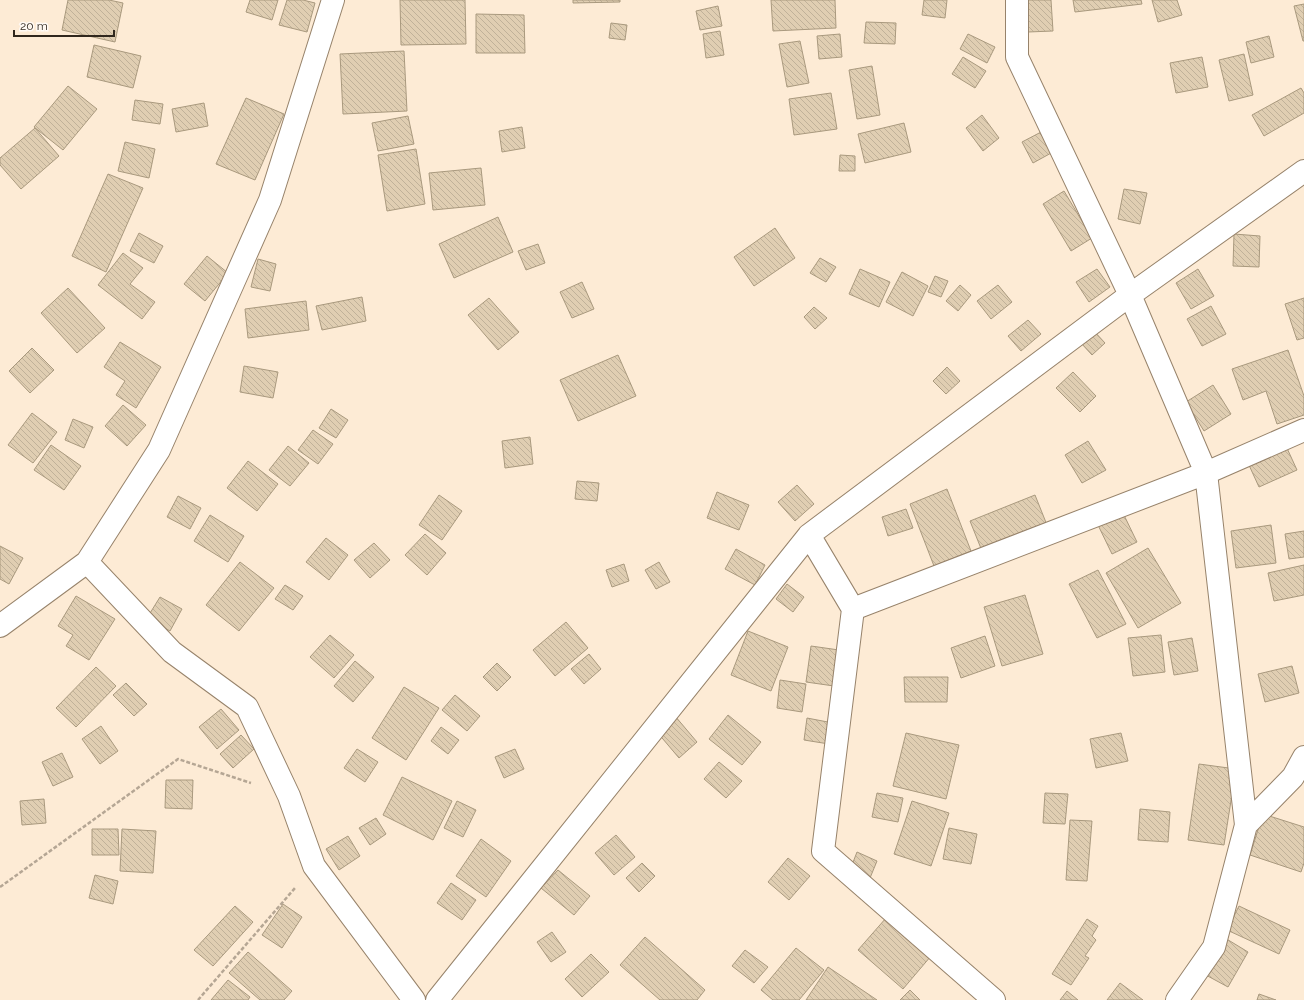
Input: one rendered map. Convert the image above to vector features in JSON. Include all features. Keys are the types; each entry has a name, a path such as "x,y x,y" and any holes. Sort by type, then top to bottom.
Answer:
{"street":[{"path":"0,626 87,562 159,450 270,200 333,0"},
{"path":"1017,0 1017,57 1130,295 1206,473 1246,825 1214,947 1176,1000"},
{"path":"438,1000 809,535 1130,295 1304,171"},
{"path":"854,609 1206,473 1304,430"},
{"path":"809,535 854,609 823,851 994,1000"},
{"path":"87,562 172,652 247,707 289,796 314,866 414,1000"},
{"path":"1246,825 1298,778 1304,757"}],"path":[{"path":"0,887 178,758 289,796"},
{"path":"198,1000 314,866"}],"building":[{"path":"68,0 109,0 123,3 115,42 62,30"},
{"path":"250,0 278,0 272,20 246,12"},
{"path":"287,0 303,0 315,3 307,32 279,25"},
{"path":"400,0 465,0 466,44 401,45"},
{"path":"573,0 620,0 620,2 573,3"},
{"path":"771,0 835,0 836,28 773,31"},
{"path":"924,0 947,0 945,18 922,15"},
{"path":"1026,0 1051,0 1053,31 1028,32"},
{"path":"1073,0 1141,0 1142,4 1075,12"},
{"path":"1152,0 1177,0 1182,15 1158,22"},
{"path":"1304,4 1304,41 1303,41 1294,6"},
{"path":"718,6 722,26 700,30 696,11"},
{"path":"476,14 524,15 525,53 476,53"},
{"path":"866,22 896,23 895,44 864,43"},
{"path":"611,23 627,25 625,40 609,38"},
{"path":"720,31 724,55 706,58 703,34"},
{"path":"840,34 842,57 819,59 817,36"},
{"path":"968,34 995,47 987,63 960,49"},
{"path":"1269,36 1274,57 1251,63 1246,42"},
{"path":"800,41 809,83 787,87 779,44"},
{"path":"94,45 141,56 133,88 87,77"},
{"path":"404,51 407,111 343,114 340,54"},
{"path":"1244,54 1253,95 1229,101 1219,60"},
{"path":"963,57 986,71 975,88 952,74"},
{"path":"1202,57 1208,87 1176,93 1170,63"},
{"path":"872,66 880,115 857,119 849,70"},
{"path":"68,86 97,109 63,150 34,127"},
{"path":"1301,88 1304,93 1304,113 1264,136 1252,115"},
{"path":"831,93 837,129 794,135 789,99"},
{"path":"246,98 284,114 255,180 216,164"},
{"path":"135,100 163,104 160,124 132,120"},
{"path":"204,103 208,126 176,132 172,109"},
{"path":"982,115 999,138 983,151 966,128"},
{"path":"408,116 414,144 378,151 372,123"},
{"path":"904,123 911,152 865,163 858,134"},
{"path":"522,127 525,148 502,152 499,131"},
{"path":"35,128 59,156 21,189 0,165 0,158"},
{"path":"1043,131 1053,152 1033,163 1022,142"},
{"path":"125,142 155,149 149,178 118,171"},
{"path":"416,149 425,204 387,211 378,155"},
{"path":"840,155 855,156 855,171 839,171"},
{"path":"481,168 485,205 433,210 429,173"},
{"path":"108,174 143,188 106,272 72,256"},
{"path":"1124,189 1147,193 1140,224 1118,219"},
{"path":"1064,191 1092,238 1071,251 1043,204"},
{"path":"498,217 513,252 454,278 439,244"},
{"path":"775,228 795,258 754,286 734,257"},
{"path":"139,233 163,246 154,263 130,251"},
{"path":"1234,234 1260,236 1259,267 1233,266"},
{"path":"538,244 545,263 526,270 518,251"},
{"path":"123,253 143,268 130,284 155,302 142,319 98,285"},
{"path":"207,256 228,273 205,301 184,284"},
{"path":"820,258 836,267 826,282 810,273"},
{"path":"258,259 276,264 270,291 251,287"},
{"path":"860,269 890,282 879,307 849,294"},
{"path":"1097,269 1110,287 1089,302 1076,282"},
{"path":"1198,269 1214,296 1191,309 1176,283"},
{"path":"902,272 928,286 913,316 886,302"},
{"path":"935,276 948,281 941,297 928,292"},
{"path":"582,282 594,309 572,318 560,292"},
{"path":"960,285 971,295 958,311 946,301"},
{"path":"998,285 1012,302 991,319 977,301"},
{"path":"68,288 105,328 77,353 41,313"},
{"path":"362,297 366,321 322,330 316,306"},
{"path":"489,298 519,332 498,350 468,315"},
{"path":"1304,298 1304,338 1297,340 1285,304"},
{"path":"306,301 309,330 248,338 245,309"},
{"path":"1211,306 1226,334 1202,346 1187,319"},
{"path":"814,307 827,318 815,329 804,317"},
{"path":"1028,320 1041,334 1021,351 1008,336"},
{"path":"1094,331 1105,343 1092,355 1081,343"},
{"path":"120,342 161,367 136,408 116,395 125,381 104,367"},
{"path":"32,348 54,370 30,393 9,371"},
{"path":"1288,350 1304,396 1304,415 1277,424 1266,391 1243,400 1232,369"},
{"path":"618,355 636,396 578,421 560,380"},
{"path":"244,366 278,372 273,398 240,392"},
{"path":"947,367 960,381 946,394 933,381"},
{"path":"1073,372 1096,396 1080,412 1056,388"},
{"path":"1213,385 1231,414 1204,431 1186,402"},
{"path":"123,405 146,425 127,446 105,426"},
{"path":"331,409 348,420 336,438 319,428"},
{"path":"32,413 57,432 33,463 8,445"},
{"path":"73,419 93,427 84,448 65,440"},
{"path":"313,430 333,444 318,464 298,450"},
{"path":"530,437 533,464 505,468 502,441"},
{"path":"1088,441 1106,470 1082,483 1065,455"},
{"path":"51,445 81,466 64,490 34,470"},
{"path":"288,446 309,463 290,486 269,470"},
{"path":"1286,446 1297,470 1259,487 1248,463"},
{"path":"248,461 278,484 257,511 227,488"},
{"path":"577,481 599,483 597,501 575,499"},
{"path":"797,485 814,504 795,521 778,502"},
{"path":"947,489 971,551 934,566 910,504"},
{"path":"717,492 749,505 739,530 707,518"},
{"path":"439,495 462,511 442,540 419,525"},
{"path":"1035,495 1047,525 982,551 970,521"},
{"path":"178,496 201,508 190,529 167,517"},
{"path":"906,509 913,528 888,536 882,517"},
{"path":"1122,511 1137,542 1112,554 1097,523"},
{"path":"210,515 244,536 228,562 194,541"},
{"path":"1271,525 1276,563 1236,568 1231,531"},
{"path":"1304,531 1304,557 1289,559 1285,534"},
{"path":"425,534 446,553 427,575 405,555"},
{"path":"326,538 348,555 329,580 306,562"},
{"path":"374,543 390,560 370,578 354,560"},
{"path":"0,546 23,558 9,584 0,579"},
{"path":"1148,548 1181,603 1138,628 1106,573"},
{"path":"736,549 765,565 755,585 725,569"},
{"path":"240,562 274,588 239,631 206,605"},
{"path":"659,562 670,582 656,589 645,570"},
{"path":"624,564 629,581 612,587 606,570"},
{"path":"1304,565 1304,595 1274,601 1268,573"},
{"path":"1098,570 1126,624 1097,638 1069,584"},
{"path":"787,584 804,597 793,612 776,599"},
{"path":"285,585 303,596 293,610 275,599"},
{"path":"1025,595 1043,654 1002,666 984,607"},
{"path":"76,596 115,619 89,660 66,646 73,635 58,626"},
{"path":"160,597 182,609 170,631 147,618"},
{"path":"566,622 588,648 555,676 533,650"},
{"path":"748,631 788,647 771,691 731,675"},
{"path":"330,635 354,655 334,678 310,657"},
{"path":"1161,635 1165,672 1133,676 1128,638"},
{"path":"985,636 995,666 961,678 951,648"},
{"path":"1192,638 1198,671 1174,675 1168,642"},
{"path":"811,646 839,650 834,686 806,682"},
{"path":"589,654 601,669 584,684 571,669"},
{"path":"355,661 374,677 353,702 334,686"},
{"path":"497,663 511,677 497,691 483,677"},
{"path":"1292,666 1299,693 1265,702 1258,674"},
{"path":"96,667 116,686 76,727 56,708"},
{"path":"904,677 948,677 947,702 905,702"},
{"path":"780,680 806,684 802,712 777,708"},
{"path":"126,683 147,704 134,716 113,695"},
{"path":"404,687 439,708 406,760 372,738"},
{"path":"455,695 480,716 467,731 442,710"},
{"path":"221,709 239,730 217,749 199,727"},
{"path":"728,715 761,742 742,765 709,739"},
{"path":"675,716 697,742 679,758 657,732"},
{"path":"807,718 833,723 829,744 804,740"},
{"path":"101,726 118,751 100,764 82,739"},
{"path":"441,727 459,740 448,754 431,741"},
{"path":"906,733 959,745 946,799 893,786"},
{"path":"1121,733 1128,761 1096,768 1090,739"},
{"path":"241,735 254,749 233,768 220,754"},
{"path":"357,749 378,762 365,782 344,768"},
{"path":"515,749 524,769 504,778 495,757"},
{"path":"62,753 73,777 53,786 42,762"},
{"path":"719,762 742,781 726,798 704,779"},
{"path":"1199,764 1236,769 1224,845 1188,840"},
{"path":"402,777 452,801 433,840 383,815"},
{"path":"166,780 193,780 192,809 165,808"},
{"path":"877,793 903,798 898,822 872,817"},
{"path":"1045,793 1068,794 1065,824 1043,823"},
{"path":"44,799 46,823 22,825 20,801"},
{"path":"457,801 476,810 463,837 444,828"},
{"path":"912,801 949,813 931,866 894,854"},
{"path":"1140,809 1170,812 1168,842 1138,840"},
{"path":"1263,814 1304,827 1304,863 1301,872 1250,855"},
{"path":"376,818 386,834 370,845 359,828"},
{"path":"1070,820 1092,821 1087,881 1066,880"},
{"path":"949,828 977,834 971,864 943,859"},
{"path":"92,829 118,829 119,855 92,855"},
{"path":"122,829 156,831 153,873 120,871"},
{"path":"616,835 635,857 614,875 595,853"},
{"path":"348,836 360,856 339,870 326,849"},
{"path":"481,839 511,861 486,897 456,876"},
{"path":"857,852 877,861 870,878 850,870"},
{"path":"788,858 810,876 789,900 768,882"},
{"path":"642,863 655,876 639,892 626,878"},
{"path":"558,870 590,896 574,915 541,888"},
{"path":"95,875 118,881 113,904 89,898"},
{"path":"451,883 476,900 462,920 437,903"},
{"path":"283,904 302,917 282,948 262,935"},
{"path":"235,906 253,922 213,966 194,950"},
{"path":"1239,906 1290,930 1279,954 1227,930"},
{"path":"886,918 931,956 903,989 858,950"},
{"path":"1087,919 1098,926 1092,936 1096,940 1085,956 1089,958 1071,985 1052,974"},
{"path":"552,932 566,952 551,962 537,942"},
{"path":"645,937 705,990 697,1000 660,1000 620,965"},
{"path":"1225,938 1248,952 1228,987 1204,974"},
{"path":"796,948 824,970 799,1000 773,1000 761,990"},
{"path":"745,950 768,967 754,983 732,966"},
{"path":"248,952 292,991 284,1000 260,1000 229,973"},
{"path":"591,954 609,972 582,997 565,979"},
{"path":"828,967 877,1000 806,1000"},
{"path":"228,980 250,997 248,1000 211,1000"},
{"path":"1120,983 1143,1000 1107,1000"},
{"path":"910,990 920,1000 900,1000"},
{"path":"1067,991 1078,1000 1060,1000"},
{"path":"1259,994 1276,1000 1257,1000"}]}
